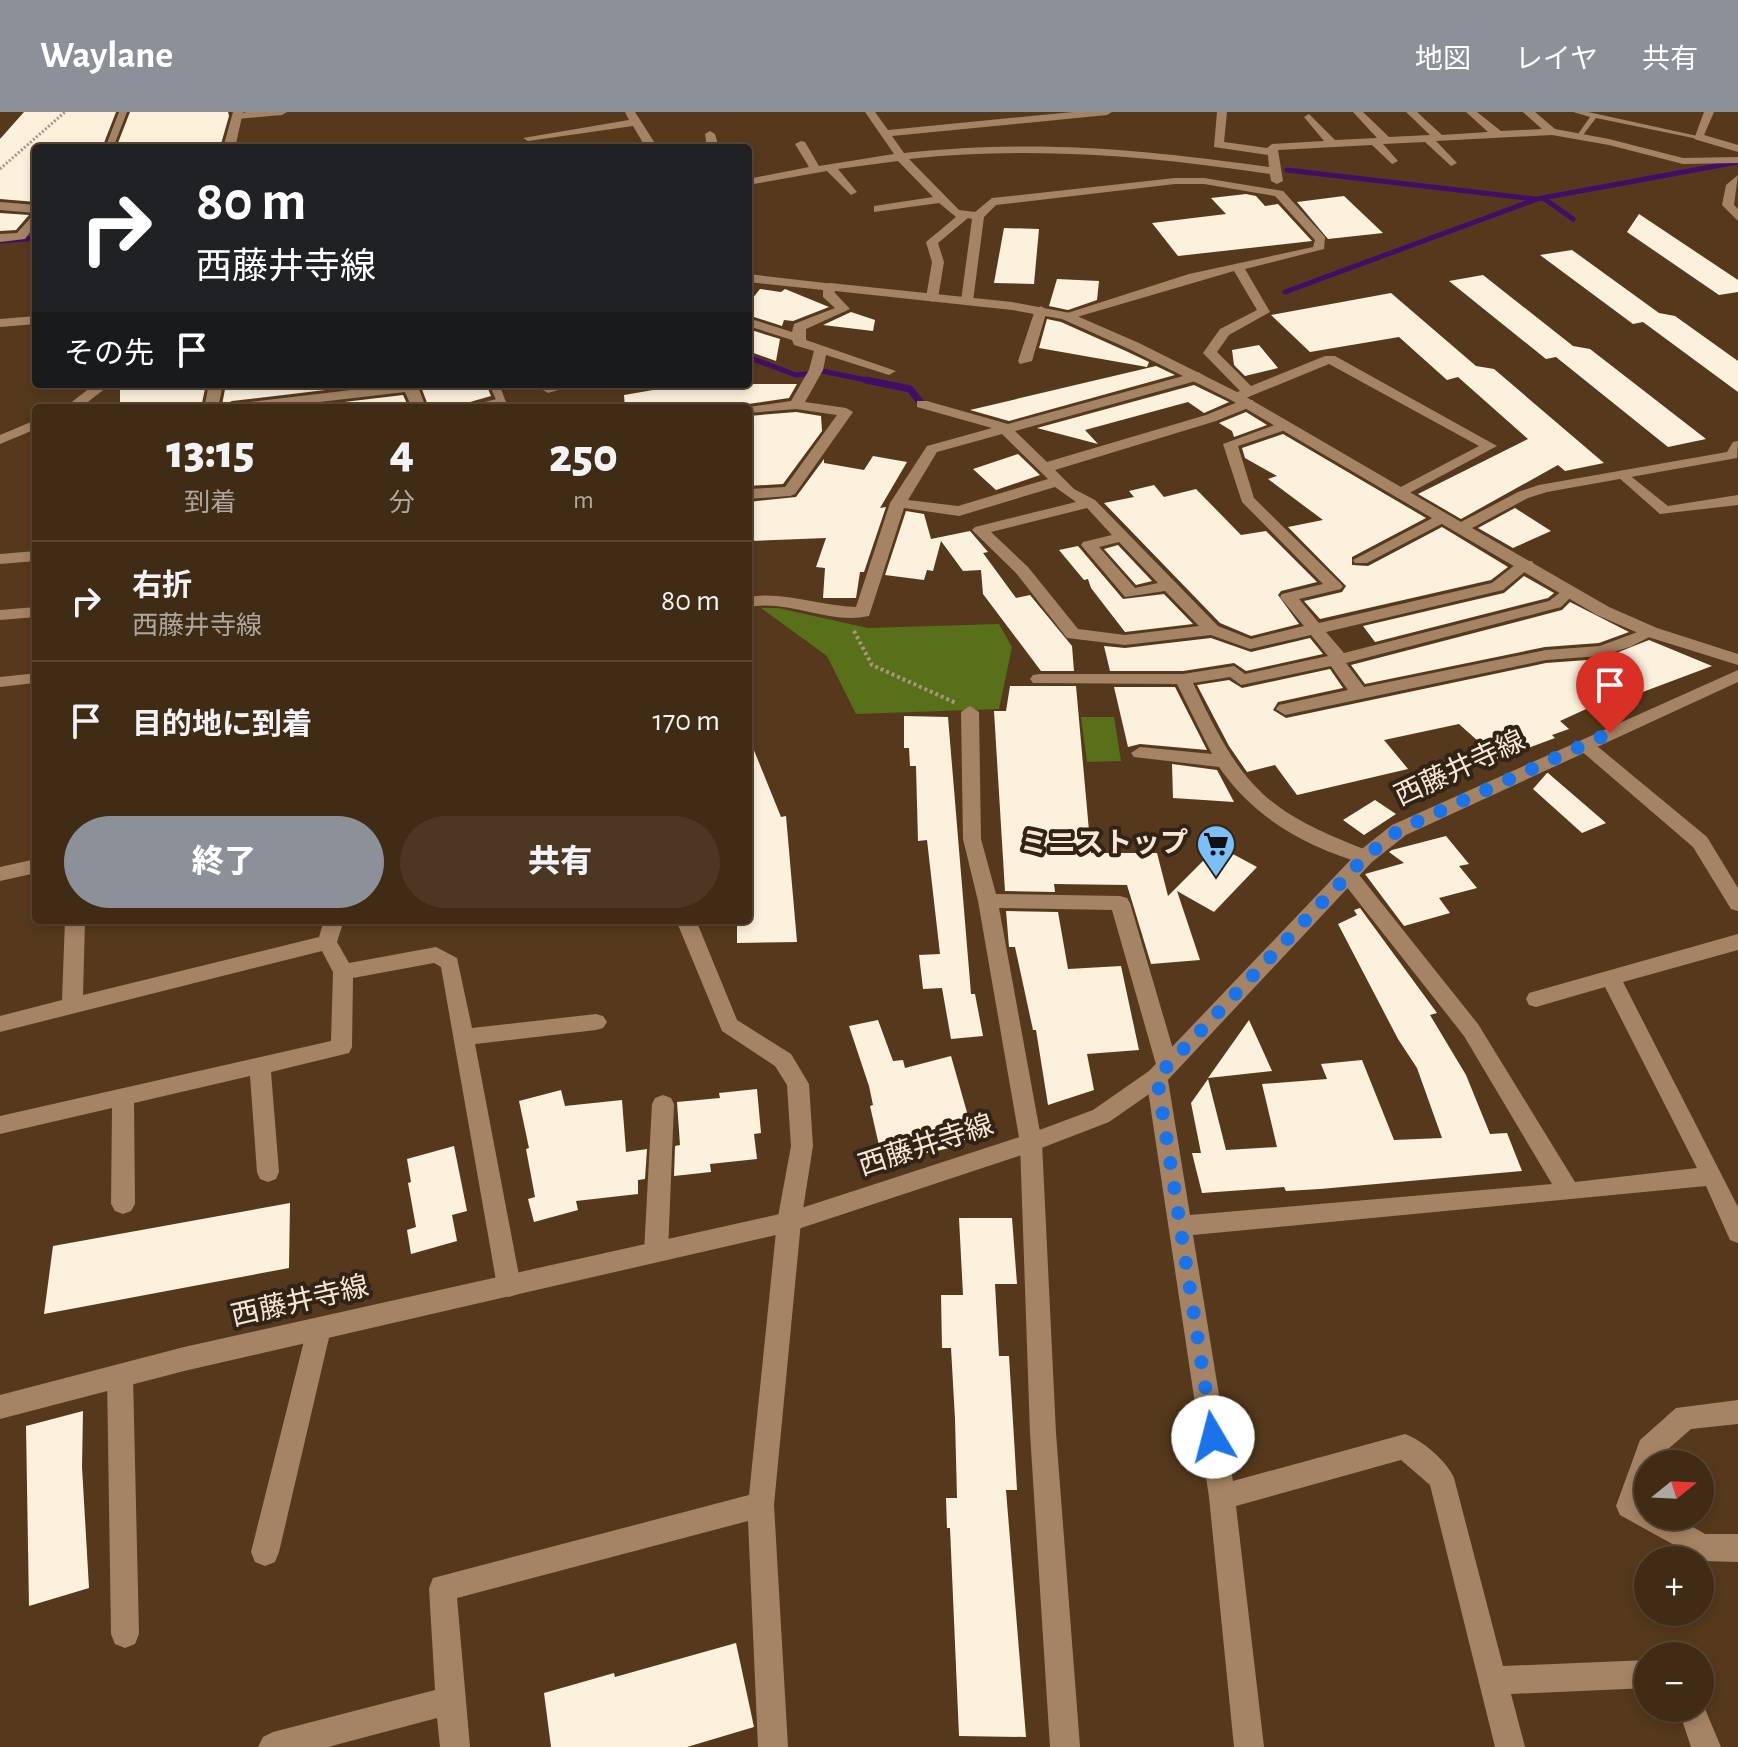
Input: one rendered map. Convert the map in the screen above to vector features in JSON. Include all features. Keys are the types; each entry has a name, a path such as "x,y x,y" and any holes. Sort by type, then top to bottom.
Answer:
{"street":[{"path":"230,144 238,114 282,112"},
{"path":"630,112 650,144"},
{"path":"870,112 902,158 941,199 955,213 971,216"},
{"path":"974,112 983,124"},
{"path":"887,133 1043,115 1107,112"},
{"path":"1222,112 1218,145 1273,152"},
{"path":"1411,112 1451,163"},
{"path":"1471,112 1497,134"},
{"path":"1528,112 1552,132"},
{"path":"1709,112 1698,137 1738,149"},
{"path":"1358,113 1392,161"},
{"path":"1309,117 1332,144"},
{"path":"532,120 541,136"},
{"path":"528,138 638,122"},
{"path":"1065,316 1193,277 1318,249 1321,240 1279,193 1272,147 1552,132 1683,161 1738,160"},
{"path":"710,134 712,144"},
{"path":"801,144 815,168"},
{"path":"752,181 815,168 902,158 1062,148 1170,156 1275,171"},
{"path":"829,166 851,192"},
{"path":"1738,178 1732,185 1728,205 1738,217"},
{"path":"932,298 938,262 932,242 992,202 1175,181 1204,181 1279,193"},
{"path":"878,209 941,199"},
{"path":"0,206 32,209"},
{"path":"967,301 971,216"},
{"path":"0,238 21,236 32,221"},
{"path":"1238,267 1264,312 1227,330 1212,343 1210,353 1244,397"},
{"path":"752,278 967,301 1065,316 1244,397 1400,493 1603,611 1651,632 1738,660"},
{"path":"830,287 828,294 844,309 799,327 799,342 889,371"},
{"path":"1025,361 1041,310"},
{"path":"0,323 32,320"},
{"path":"752,323 799,338"},
{"path":"796,405 816,370 821,349"},
{"path":"1044,468 1211,418 1244,397 1330,359 1490,446 1400,493"},
{"path":"752,601 771,598 827,611 863,612 898,503 932,449 1003,427 1198,376"},
{"path":"76,404 98,388"},
{"path":"264,404 394,388"},
{"path":"922,404 1003,427 1069,492 1090,503 1212,630 1250,644 1497,587 1526,564"},
{"path":"752,409 796,405 846,412 790,491 752,494"},
{"path":"1286,425 1230,444 1247,499 1335,586 1288,597 1336,654 1336,660 1359,693"},
{"path":"0,440 32,426"},
{"path":"1460,528 1523,495 1736,454"},
{"path":"1623,474 1665,511 1738,500"},
{"path":"898,503 959,511 1058,481"},
{"path":"1090,503 980,530 1022,570 1073,634 1125,640 1212,630"},
{"path":"1361,560 1442,518"},
{"path":"1122,537 1089,545 1131,594 1168,585"},
{"path":"0,559 32,556"},
{"path":"1039,679 1183,679 1234,671 1241,680 1336,660 1555,604 1569,591"},
{"path":"0,615 32,612"},
{"path":"1285,709 1546,655 1587,656 1615,649 1651,632"},
{"path":"1250,644 1272,674"},
{"name":"西藤井寺線","path":"0,1407 319,1329 789,1222 1031,1143 1101,1116 1131,1099 1162,1072 1365,857 1399,830 1738,675"},
{"path":"0,682 28,679"},
{"path":"1183,679 1222,761 1254,799 1295,829 1365,857"},
{"path":"970,712 972,839 988,901 1031,1143 1043,1433 1065,1747"},
{"path":"1585,745 1700,842 1737,899"},
{"path":"1140,753 1222,761"},
{"path":"0,874 32,867"},
{"path":"1349,876 1471,1030 1569,1192"},
{"path":"988,901 1120,903 1162,1072 1222,1497 1249,1747"},
{"path":"72,1004 75,924"},
{"path":"0,1125 341,1047 343,972 327,942 333,924"},
{"path":"688,924 729,1025 783,1060 798,1084 802,1146 789,1222 761,1505 773,1747"},
{"path":"0,1024 327,942"},
{"path":"1536,999 1738,942"},
{"path":"343,972 436,955 450,963 509,1286"},
{"path":"1611,979 1713,1176 1738,1233"},
{"path":"463,1037 596,1022"},
{"path":"260,1066 268,1172"},
{"path":"123,1097 123,1204"},
{"path":"656,1252 663,1104"},
{"path":"1182,1226 1569,1192 1713,1176"},
{"path":"265,1552 319,1329"},
{"path":"120,1376 125,1634"},
{"path":"1738,1412 1685,1417 1649,1449 1629,1506 1703,1547 1738,1548"},
{"path":"1222,1497 1405,1446 1441,1478 1510,1747"},
{"path":"455,1747 443,1588 761,1505"},
{"path":"1492,1681 1634,1675"},
{"path":"273,1747 450,1700"},
{"path":"1697,1722 1706,1747"}],"lane":[{"path":"111,144 123,112"},
{"path":"1577,112 1698,137"},
{"path":"1580,137 1594,116"},
{"path":"548,390 555,388"}],"path":[{"path":"0,169 65,112"},
{"path":"863,612 853,628 872,665 970,712"}],"green space":[{"path":"761,608 778,608 868,628 999,624 1012,647 999,709 856,714 827,656"},
{"path":"1081,717 1114,717 1121,761 1087,762"}],"building":[{"path":"24,112 116,112 104,144 32,144 32,202 0,199 0,139"},
{"path":"130,112 228,112 221,144 118,144"},
{"path":"1246,194 1256,196 1265,206 1278,204 1312,241 1178,256 1152,223 1226,214 1211,198"},
{"path":"1344,196 1383,233 1328,239 1297,202"},
{"path":"0,213 29,215 16,230 0,231"},
{"path":"1639,214 1738,280 1738,292 1719,295 1627,232"},
{"path":"1004,228 1039,229 1034,284 994,283"},
{"path":"1572,250 1659,313 1675,316 1738,361 1738,392 1643,322 1633,324 1540,255"},
{"path":"1483,275 1573,346 1590,349 1706,439 1668,447 1556,357 1546,359 1449,281"},
{"path":"1057,279 1099,281 1097,300 1068,310 1049,306"},
{"path":"760,289 781,292 785,289 829,307 793,321 784,320 782,326 752,316 752,299"},
{"path":"1391,293 1476,366 1494,369 1604,463 1565,471 1558,465 1461,519 1418,494 1528,439 1458,377 1447,380 1399,337 1310,352 1271,315"},
{"path":"851,312 875,320 873,331 823,325"},
{"path":"1047,319 1061,322 1149,362 1147,367 1039,348"},
{"path":"752,330 780,339 776,361 752,352"},
{"path":"1259,345 1278,368 1245,376 1234,365 1232,350"},
{"path":"1156,366 1175,375 1009,421 970,410"},
{"path":"752,384 797,384 789,398 748,404 625,404 624,395 665,388 752,388"},
{"path":"1194,385 1229,402 1204,413 1188,402 1085,430 1098,444 1037,428"},
{"path":"205,388 202,404 120,404 120,390"},
{"path":"225,388 342,388 232,401 222,404"},
{"path":"422,388 488,388 491,396 463,404 428,404"},
{"path":"403,395 407,404 328,404"},
{"path":"796,412 821,416 822,431 783,484 752,486 752,416"},
{"path":"1246,412 1267,425 1234,437 1232,431 1219,423"},
{"path":"1283,434 1426,518 1352,557 1352,565 1368,566 1442,527 1508,567 1491,580 1320,619 1304,601 1342,592 1346,586 1288,527 1323,520 1268,479 1277,476 1245,458 1242,448"},
{"path":"1018,454 1040,475 996,490 973,469"},
{"path":"873,456 907,462 880,508 886,507 864,572 860,572 856,598 823,598 825,568 816,567 826,538 752,541 752,502 796,497 824,459 824,463 864,470"},
{"path":"1154,485 1164,497 1196,489 1241,535 1266,531 1317,582 1281,591 1278,595 1299,624 1251,636 1220,623 1104,503 1134,497 1129,491"},
{"path":"1515,508 1551,531 1513,548 1478,528"},
{"path":"906,511 924,514 931,539 970,531 988,552 983,553 1016,598 1030,595 1072,646 1074,671 1041,671 983,594 981,570 963,571 941,541 933,571 927,570 924,580 885,575"},
{"path":"1118,545 1152,581 1136,585 1104,549"},
{"path":"1078,546 1123,599 1164,594 1193,624 1125,632 1091,588 1088,579 1084,580 1059,550"},
{"path":"1524,576 1554,593 1548,598 1375,642 1363,626 1504,593"},
{"path":"1570,602 1629,632 1599,643 1545,647 1365,684 1351,665 1562,610"},
{"path":"1211,638 1251,652 1310,638 1323,654 1246,671 1234,663 1183,671 1110,671 1104,646 1125,648"},
{"path":"1649,640 1712,666 1640,693 1634,687 1560,721 1569,729 1552,735 1555,738 1498,759 1459,724 1384,740 1408,769 1297,795 1275,765 1247,772 1229,746 1197,685 1229,680 1242,688 1330,669 1343,688 1278,702 1273,710 1286,718 1546,663 1601,659"},
{"path":"1010,686 1076,686 1091,853 1157,853 1168,896 1218,846 1257,867 1214,912 1177,891 1200,960 1151,964 1127,885 1054,884 1055,892 1005,891 994,711 1006,711"},
{"path":"1114,687 1175,687 1207,750 1140,744 1128,747"},
{"path":"904,716 948,717 971,994 975,994 983,1036 951,1039 942,988 923,989 919,955 940,954 927,840 918,841 916,766 910,766 909,748 904,748"},
{"path":"752,745 781,817 786,816 797,942 737,943 737,924 752,924"},
{"path":"1172,764 1217,770 1234,802 1173,798"},
{"path":"1547,773 1606,823 1582,833 1533,789"},
{"path":"1375,800 1396,814 1364,835 1343,820"},
{"path":"1446,836 1469,864 1459,866 1477,888 1439,898 1450,913 1404,926 1365,874 1404,863 1389,852 1392,850"},
{"path":"1360,908 1437,1013 1430,1015 1466,1075 1490,1134 1507,1133 1522,1171 1320,1189 1286,1191 1284,1187 1202,1193 1192,1153 1201,1153 1191,1103 1208,1079 1226,1150 1277,1147 1262,1084 1327,1079 1321,1064 1362,1060 1394,1140 1442,1138 1417,1068 1398,1039 1338,924 1357,915 1354,910"},
{"path":"1006,911 1058,912 1068,969 1121,966 1139,1050 1087,1054 1094,1090 1048,1105 1036,1030 1033,1030 1015,947 1009,947"},
{"path":"878,1020 893,1061 903,1060 905,1068 951,1056 974,1137 948,1145 949,1148 883,1163 870,1106 873,1105 869,1086 849,1026"},
{"path":"1249,1020 1272,1071 1208,1078"},
{"path":"757,1089 761,1133 754,1134 757,1159 710,1164 711,1172 674,1176 675,1146 680,1145 677,1102 720,1098 719,1093"},
{"path":"561,1090 565,1106 622,1100 626,1152 647,1149 645,1179 638,1180 638,1194 576,1201 578,1210 534,1222 528,1199 535,1197 526,1149 529,1148 519,1101"},
{"path":"454,1146 467,1211 452,1215 457,1241 411,1254 407,1230 416,1227 407,1159"},
{"path":"290,1203 289,1268 44,1314 53,1246"},
{"path":"959,1218 1012,1218 1017,1284 995,1284 999,1356 1009,1356 1017,1490 1006,1490 1026,1737 959,1736 946,1498 957,1498 955,1419 951,1348 942,1348 941,1295 963,1295"},
{"path":"83,1411 82,1467 89,1588 29,1606 26,1426"},
{"path":"736,1643 754,1727 687,1747 551,1747 544,1693 614,1673 615,1677"}],"waterway":[{"path":"1285,292 1537,199 1738,162"},
{"path":"1287,170 1534,199"},
{"path":"1543,198 1573,219"},
{"path":"0,241 32,238"},
{"path":"752,358 796,375 807,374"},
{"path":"822,371 876,382"},
{"path":"866,380 910,389 921,403"}],"place":[{"name":"ミニストップ","path":"1216,878"}],"route":[{"path":"1213,1437 1157,1077 1365,857 1399,830 1610,733"}]}
